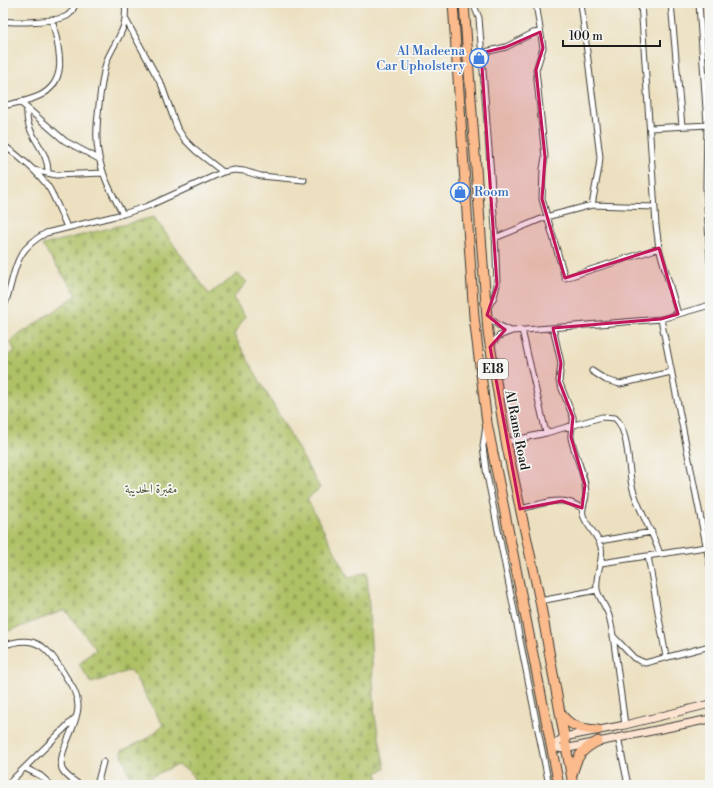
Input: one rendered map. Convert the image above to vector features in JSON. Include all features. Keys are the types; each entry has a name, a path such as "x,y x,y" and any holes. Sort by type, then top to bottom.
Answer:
{"highway":[{"name":"Al Rams Road","path":"453,3 474,317 487,423 553,748 559,785"},
{"name":"Al Rams Road","path":"464,3 486,312 490,347 506,442 540,601 572,781"},
{"path":"559,711 565,720 574,726 584,729 598,730"},
{"path":"572,781 579,755 588,746 598,741"}],"main road":[{"path":"553,748 564,737 625,725 710,705"},
{"path":"706,720 701,715 702,710 710,705"},
{"path":"553,748 566,748 706,720"}],"street":[{"path":"3,21 18,22 52,20 67,16 71,12 75,3"},
{"path":"123,214 103,173 99,159 97,137 103,75 107,60 120,36 126,20 125,3"},
{"path":"473,3 478,14 495,238 497,290 486,312 498,325 512,331"},
{"path":"536,3 542,48 536,70 545,157 542,199 565,278 659,248"},
{"path":"581,3 600,157 592,205"},
{"path":"642,3 659,248 678,314"},
{"path":"671,3 682,126"},
{"path":"698,3 708,125 710,262"},
{"path":"3,106 38,97 54,83 61,64 60,53 52,20"},
{"path":"126,20 156,72 177,128 185,140 196,151 223,172"},
{"path":"481,53 506,47 533,33 540,32"},
{"path":"20,102 65,141 99,159"},
{"path":"27,108 26,116 28,124 36,142 45,155 48,173"},
{"path":"650,128 708,125"},
{"path":"3,145 39,175 49,188 67,227"},
{"path":"32,169 48,173 67,175 103,173"},
{"path":"3,310 10,291 15,265 20,255 36,238 46,233 123,214 148,206 223,172 235,170 261,176 304,180"},
{"path":"495,238 546,217 592,205 655,207"},
{"path":"490,347 499,336 512,331 661,319 710,305"},
{"path":"661,319 710,565"},
{"path":"553,328 561,363 559,381 572,413 574,421 571,437 585,485 586,495 582,508 585,520 599,540 601,548 601,563 596,590 609,615 625,725"},
{"path":"522,330 546,433"},
{"path":"592,371 606,380 620,384 671,372"},
{"path":"506,442 573,426 602,417 615,418 622,427 630,473 638,506 652,532 660,554"},
{"path":"487,423 483,446 486,470 549,785"},
{"path":"520,509 562,501 570,502 582,508"},
{"path":"599,540 652,532"},
{"path":"601,563 706,547"},
{"path":"648,556 666,657"},
{"path":"540,601 596,590"},
{"path":"613,636 634,658 645,663 710,646"},
{"path":"3,646 14,642 24,641 38,644 50,652 76,693 78,708 77,716 62,764 65,773 80,785"},
{"path":"7,785 77,716"},
{"path":"618,737 628,785"},
{"path":"97,785 103,762"},
{"path":"25,768 41,776 51,785"}],"highlighted area":[{"path":"540,32 543,48 536,70 545,157 542,199 565,278 659,248 678,314 661,319 553,328 561,363 559,381 573,417 571,437 585,485 582,508 562,501 520,509 490,347 505,330 487,315 497,285 481,53 506,47"}],"green space":[{"name":"مقبرة الحديبة","path":"154,217 209,294 238,274 247,282 233,298 245,316 234,335 320,488 307,499 349,578 367,572 375,717 385,769 377,772 379,785 313,785 307,778 293,785 197,785 190,771 177,765 133,785 121,751 147,739 163,725 131,670 91,683 79,664 96,649 65,610 3,633 3,359 15,351 10,341 77,295 42,245"}],"place":[{"name":"Al Madeena Car Upholstery","path":"479,58"},
{"name":"Room","path":"460,192"}]}
